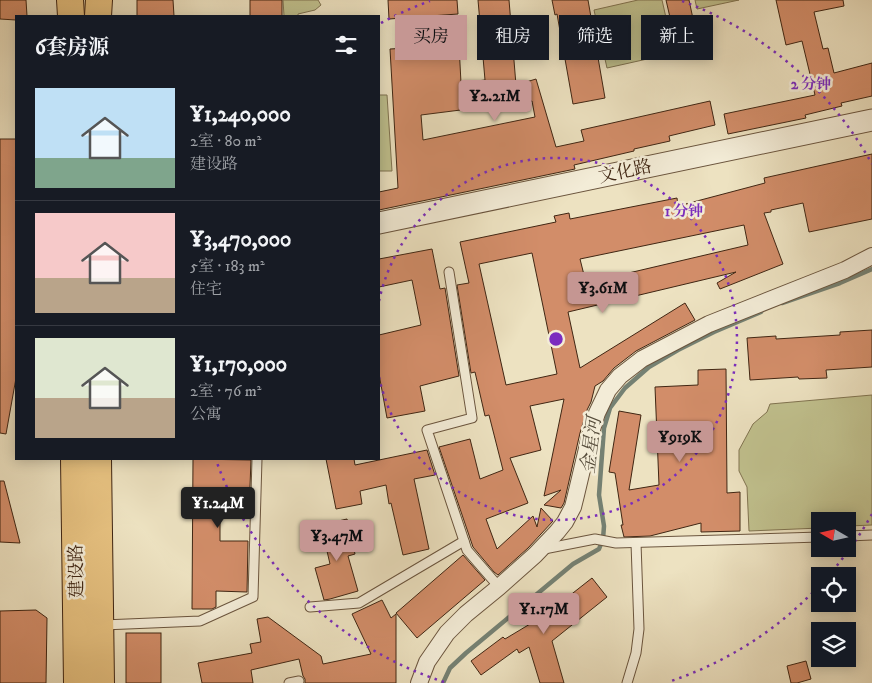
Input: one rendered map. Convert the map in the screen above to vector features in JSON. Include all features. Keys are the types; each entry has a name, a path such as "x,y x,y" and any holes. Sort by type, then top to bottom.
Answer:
{"main road":[{"path":"70,0 71,15"},
{"path":"98,15 99,0"},
{"name":"建设路","path":"74,460 77,683"},
{"name":"建设路","path":"98,460 101,683"}],"street":[{"name":"文化路","path":"380,222 872,120"},
{"path":"419,683 427,662 447,633 466,614 540,550 557,532 570,512 578,489 599,406 616,380 642,359 709,324 846,270 872,256"}],"lane":[{"path":"449,272 472,418 427,430 467,550 499,587"},
{"path":"100,626 200,621 253,597 256,460"},
{"path":"856,536 872,535"},
{"path":"540,550 595,540 616,544 811,536"},
{"path":"310,607 359,603 464,541"},
{"path":"627,683 636,653 639,629 636,543"},
{"path":"289,683 299,681"}],"green space":[{"path":"283,0 318,0 321,5 315,10 298,15 284,15"},
{"path":"638,0 662,0 665,15 641,15 641,60 643,60 607,68 605,60 631,60 631,15 595,15 594,10"},
{"path":"695,0 739,0 697,9"},
{"path":"380,95 387,95 392,171 380,171"},
{"path":"872,395 872,525 856,526 856,512 811,512 811,528 749,531 747,487 739,471 739,450 753,424 767,412 770,404"}],"building":[{"path":"0,0 26,0 27,15 15,15 15,20 0,19"},
{"path":"137,0 173,0 174,15 137,15"},
{"path":"250,0 282,0 282,15 250,15"},
{"path":"388,0 457,0 458,14 395,15 395,19 389,19"},
{"path":"478,0 509,0 510,15 479,15"},
{"path":"552,0 588,0 591,15 559,15 559,25 557,14 555,15"},
{"path":"666,0 689,0 692,15 669,15"},
{"path":"776,0 843,0 844,6 814,12 823,49 828,48 834,73 872,63 872,96 841,103 842,106 805,115 806,118 728,134 724,114 815,95 802,41 786,45"},
{"path":"390,49 395,49 395,60 460,60 461,83 485,80 483,60 514,60 516,85 536,79 556,147 584,141 581,130 710,101 715,125 669,136 670,141 574,165 575,169 380,210 380,192 398,188","holes":["532,101 535,117 423,140 421,115"]},
{"path":"565,60 598,60 605,98 573,104"},
{"path":"0,139 15,139 15,384 6,434 0,433"},
{"path":"872,154 872,219 809,232 803,203 771,210 771,212 764,213 783,264 720,289 717,283 736,272 568,312 580,368 685,303 695,320 636,351 595,386 580,433 564,503 561,508 544,505 561,490 544,496 564,399 530,406 541,450 510,458 528,503 486,519 497,549 533,516 537,527 541,508 553,521 528,548 498,575 473,547 439,447 470,439 480,479 503,470 489,415 485,416 475,372 471,373 457,285 469,283 460,242 556,222 554,216 569,213 570,219 677,198 678,206 765,183 764,178","holes":["744,225 748,245 586,283 580,259","532,253 557,374 506,385 479,264"]},
{"path":"432,249 440,289 445,288 459,376 420,386 425,411 387,418 380,380 380,335 421,325 412,280 380,287 380,259"},
{"path":"872,330 872,367 826,370 827,378 799,379 798,377 750,380 747,338 776,336 776,339 840,335 840,332"},
{"path":"726,369 727,493 740,492 740,531 701,532 701,523 650,536 624,537 615,473 609,472 619,411 641,415 629,490 659,485 655,387 698,385 698,370"},
{"path":"427,450 435,475 414,479 429,549 403,555 391,503 389,504 386,485 360,491 362,504 336,509 326,460 354,460 355,465"},
{"path":"193,460 251,460 249,512 220,512 220,541 248,541 247,592 216,591 216,607 212,609 192,609"},
{"path":"0,481 4,481 20,543 0,542"},
{"path":"347,519 355,554 348,556 358,591 324,600 315,568 330,564 321,525"},
{"path":"463,555 485,580 417,638 396,613"},
{"path":"592,578 607,597 552,641 564,683 540,683 529,647 519,653 517,649 481,675 471,661 503,637 505,639 545,615"},
{"path":"382,600 391,618 396,614 396,683 305,683 299,659 251,670 253,683 202,683 198,663 252,653 250,644 261,642 257,619 268,617 321,656 323,664 371,654 352,614"},
{"path":"36,610 47,618 46,683 0,683 0,611"},
{"path":"126,633 161,633 161,683 126,683"},
{"path":"806,661 811,679 791,683 787,666"}],"waterway":[{"name":"金星河","path":"782,303 840,283 872,269"},
{"name":"金星河","path":"443,683 450,668 466,653 573,564 599,549 603,539 604,526 599,495 604,428 610,408 625,388 649,367 678,350 761,312"}]}
